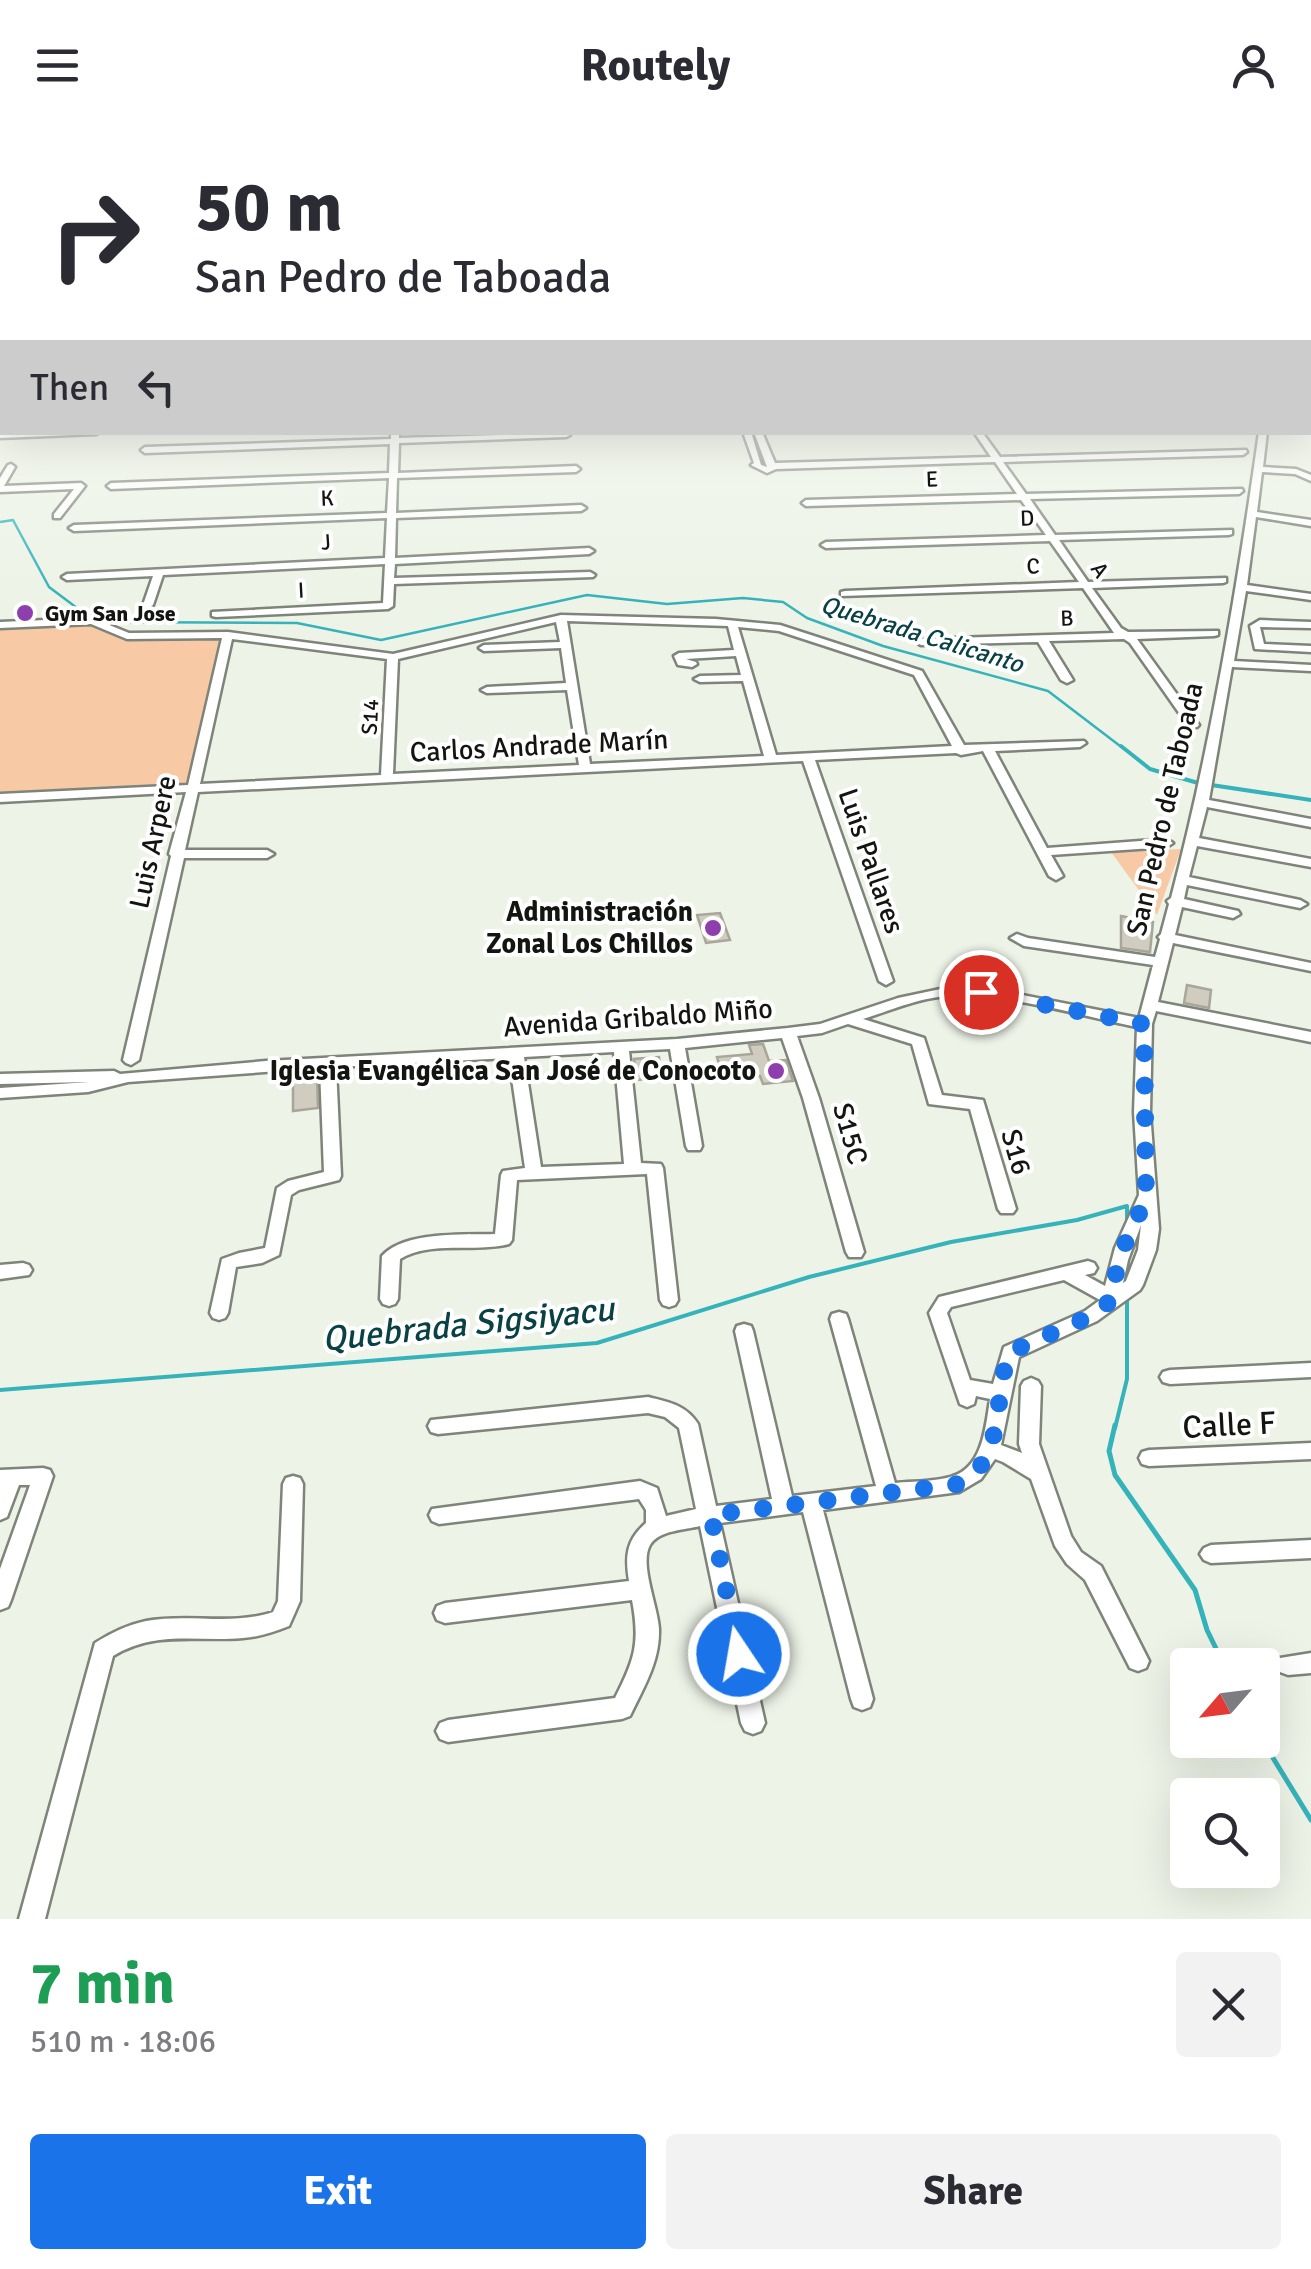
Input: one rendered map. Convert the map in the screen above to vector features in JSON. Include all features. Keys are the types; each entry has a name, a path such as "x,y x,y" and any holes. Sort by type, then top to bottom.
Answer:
{"street":[{"path":"145,450 396,437 566,435"},
{"path":"748,435 758,464 754,466 759,469 772,465 1243,452"},
{"path":"759,435 772,465"},
{"name":"A","path":"980,435 1117,630 1126,635 1193,725"},
{"name":"San Pedro de Taboada","path":"990,1450 1010,1352 1091,1316 1134,1284 1146,1250 1150,1229 1146,1199 1144,1024 1202,802 1242,587 1262,435"},
{"path":"396,437 389,582 590,575"},
{"path":"10,467 0,487 81,486 57,516"},
{"path":"111,486 576,469"},
{"path":"1258,470 1296,472 1311,478"},
{"name":"E","path":"806,504 1239,491"},
{"name":"K","path":"74,528 581,508"},
{"path":"1253,514 1311,523"},
{"name":"D","path":"826,545 1229,532"},
{"name":"J","path":"67,577 588,550"},
{"path":"148,605 159,572"},
{"name":"C","path":"845,594 1223,580"},
{"name":"I","path":"216,614 388,606 389,582"},
{"path":"1242,587 1311,597"},
{"path":"561,618 584,768"},
{"path":"0,625 92,622 128,636 228,635 393,656 561,618 780,628 918,673 961,750"},
{"path":"732,623 748,678 750,706 770,759"},
{"path":"1311,626 1255,626 1260,647 1311,649"},
{"name":"B","path":"921,642 1214,633"},
{"name":"Luis Arpere","path":"130,1069 190,788 228,635"},
{"path":"1042,638 1067,680"},
{"path":"484,648 565,645"},
{"path":"692,664 682,663 679,656 740,653"},
{"name":"S14","path":"387,779 393,656"},
{"path":"1228,664 1311,668"},
{"path":"700,680 748,678"},
{"path":"487,690 571,686"},
{"name":"Carlos Andrade Marín","path":"0,798 1080,744"},
{"path":"988,749 1056,876"},
{"name":"Luis Pallares","path":"808,757 886,981"},
{"path":"1202,802 1311,823"},
{"path":"1192,840 1311,862"},
{"path":"1044,852 1167,843"},
{"path":"176,854 267,854"},
{"path":"1182,880 1300,904"},
{"path":"1174,901 1233,914"},
{"path":"1166,937 1311,968"},
{"path":"1017,938 1161,962"},
{"name":"Avenida Gribaldo Miño","path":"0,1079 130,1069 328,1063 678,1044 788,1033 850,1020 926,995 965,990 1144,1024"},
{"path":"1150,1005 1311,1037"},
{"name":"S16","path":"850,1020 920,1042 935,1100 976,1104 1007,1209"},
{"name":"S15C","path":"788,1033 855,1252"},
{"path":"678,1044 694,1146"},
{"path":"621,1047 633,1169"},
{"path":"516,1052 534,1173"},
{"path":"219,1314 228,1264 238,1258 273,1252 282,1192 294,1185 332,1176 328,1063"},
{"name":"Avenida Gribaldo Miño","path":"0,1093 88,1087 130,1069"},
{"path":"389,1299 394,1252 405,1247 503,1240 510,1174 654,1168 669,1300"},
{"path":"1000,1393 965,1392 939,1306 1088,1268"},
{"path":"0,1272 23,1270"},
{"path":"1064,1272 1113,1299"},
{"path":"839,1318 888,1492"},
{"path":"744,1331 784,1506"},
{"path":"1170,1377 1311,1370"},
{"path":"1031,1386 1029,1444 1062,1540 1074,1558 1092,1573 1138,1662"},
{"path":"438,1426 648,1405 670,1410 688,1424 754,1724"},
{"path":"448,1731 622,1708 644,1666 648,1628 636,1560 642,1540 656,1527 711,1515 959,1484 975,1476 990,1450 1009,1455 1036,1472"},
{"name":"Calle F","path":"1149,1458 1311,1451"},
{"path":"0,1511 6,1478 42,1476 0,1600"},
{"path":"32,1919 103,1650 135,1632 259,1626 281,1619 289,1601 293,1484"},
{"path":"439,1515 640,1490 650,1494 656,1510 656,1527"},
{"path":"810,1502 862,1699"},
{"path":"1211,1554 1311,1549"},
{"path":"445,1613 641,1589"}],"shaded area":[{"path":"92,621 127,636 228,635 190,788 0,798 0,625"},
{"path":"1181,849 1157,915 1111,852"}],"building":[{"name":"Administración Zonal Los Chillos","path":"720,913 730,940 706,943 697,915"},
{"path":"1121,916 1153,922 1150,952 1121,948"},
{"path":"1187,985 1211,990 1209,1008 1184,1003"},
{"path":"763,1044 769,1061 786,1060 793,1081 763,1084 760,1076 723,1078 717,1057 752,1054 749,1045"},
{"path":"659,1057 662,1078 636,1080 634,1059"},
{"path":"317,1076 318,1108 293,1111 293,1078"}],"waterway":[{"name":"Quebrada Calicanto","path":"0,522 13,520 49,587 81,611 111,622 297,623 381,640 587,595 667,604 743,598 783,602 807,618 883,646 1048,691 1124,749"},
{"path":"1121,746 1150,769 1198,783 1311,800"},
{"name":"Quebrada Sigsiyacu","path":"0,1390 597,1343 809,1277 951,1242 1077,1220 1127,1206 1127,1226"},
{"name":"Quebrada Sigsiyacu","path":"1115,1428 1127,1379 1127,1300"},
{"name":"Quebrada Sigsiyacu","path":"1115,1425 1109,1451 1115,1475 1195,1590 1216,1648"},
{"name":"Quebrada Sigsiyacu","path":"1273,1758 1311,1820"}],"place":[{"name":"Gym San Jose","path":"25,613"},
{"name":"Administración Zonal Los Chillos","path":"713,928"},
{"name":"Iglesia Evangélica San José de Conocoto","path":"776,1071"}],"route":[{"path":"739,1654 711,1515 959,1484 975,1476 990,1450 1010,1352 1091,1316 1113,1299 1114,1280 1126,1241 1146,1199 1142,1112 1144,1024 981,992"}]}
